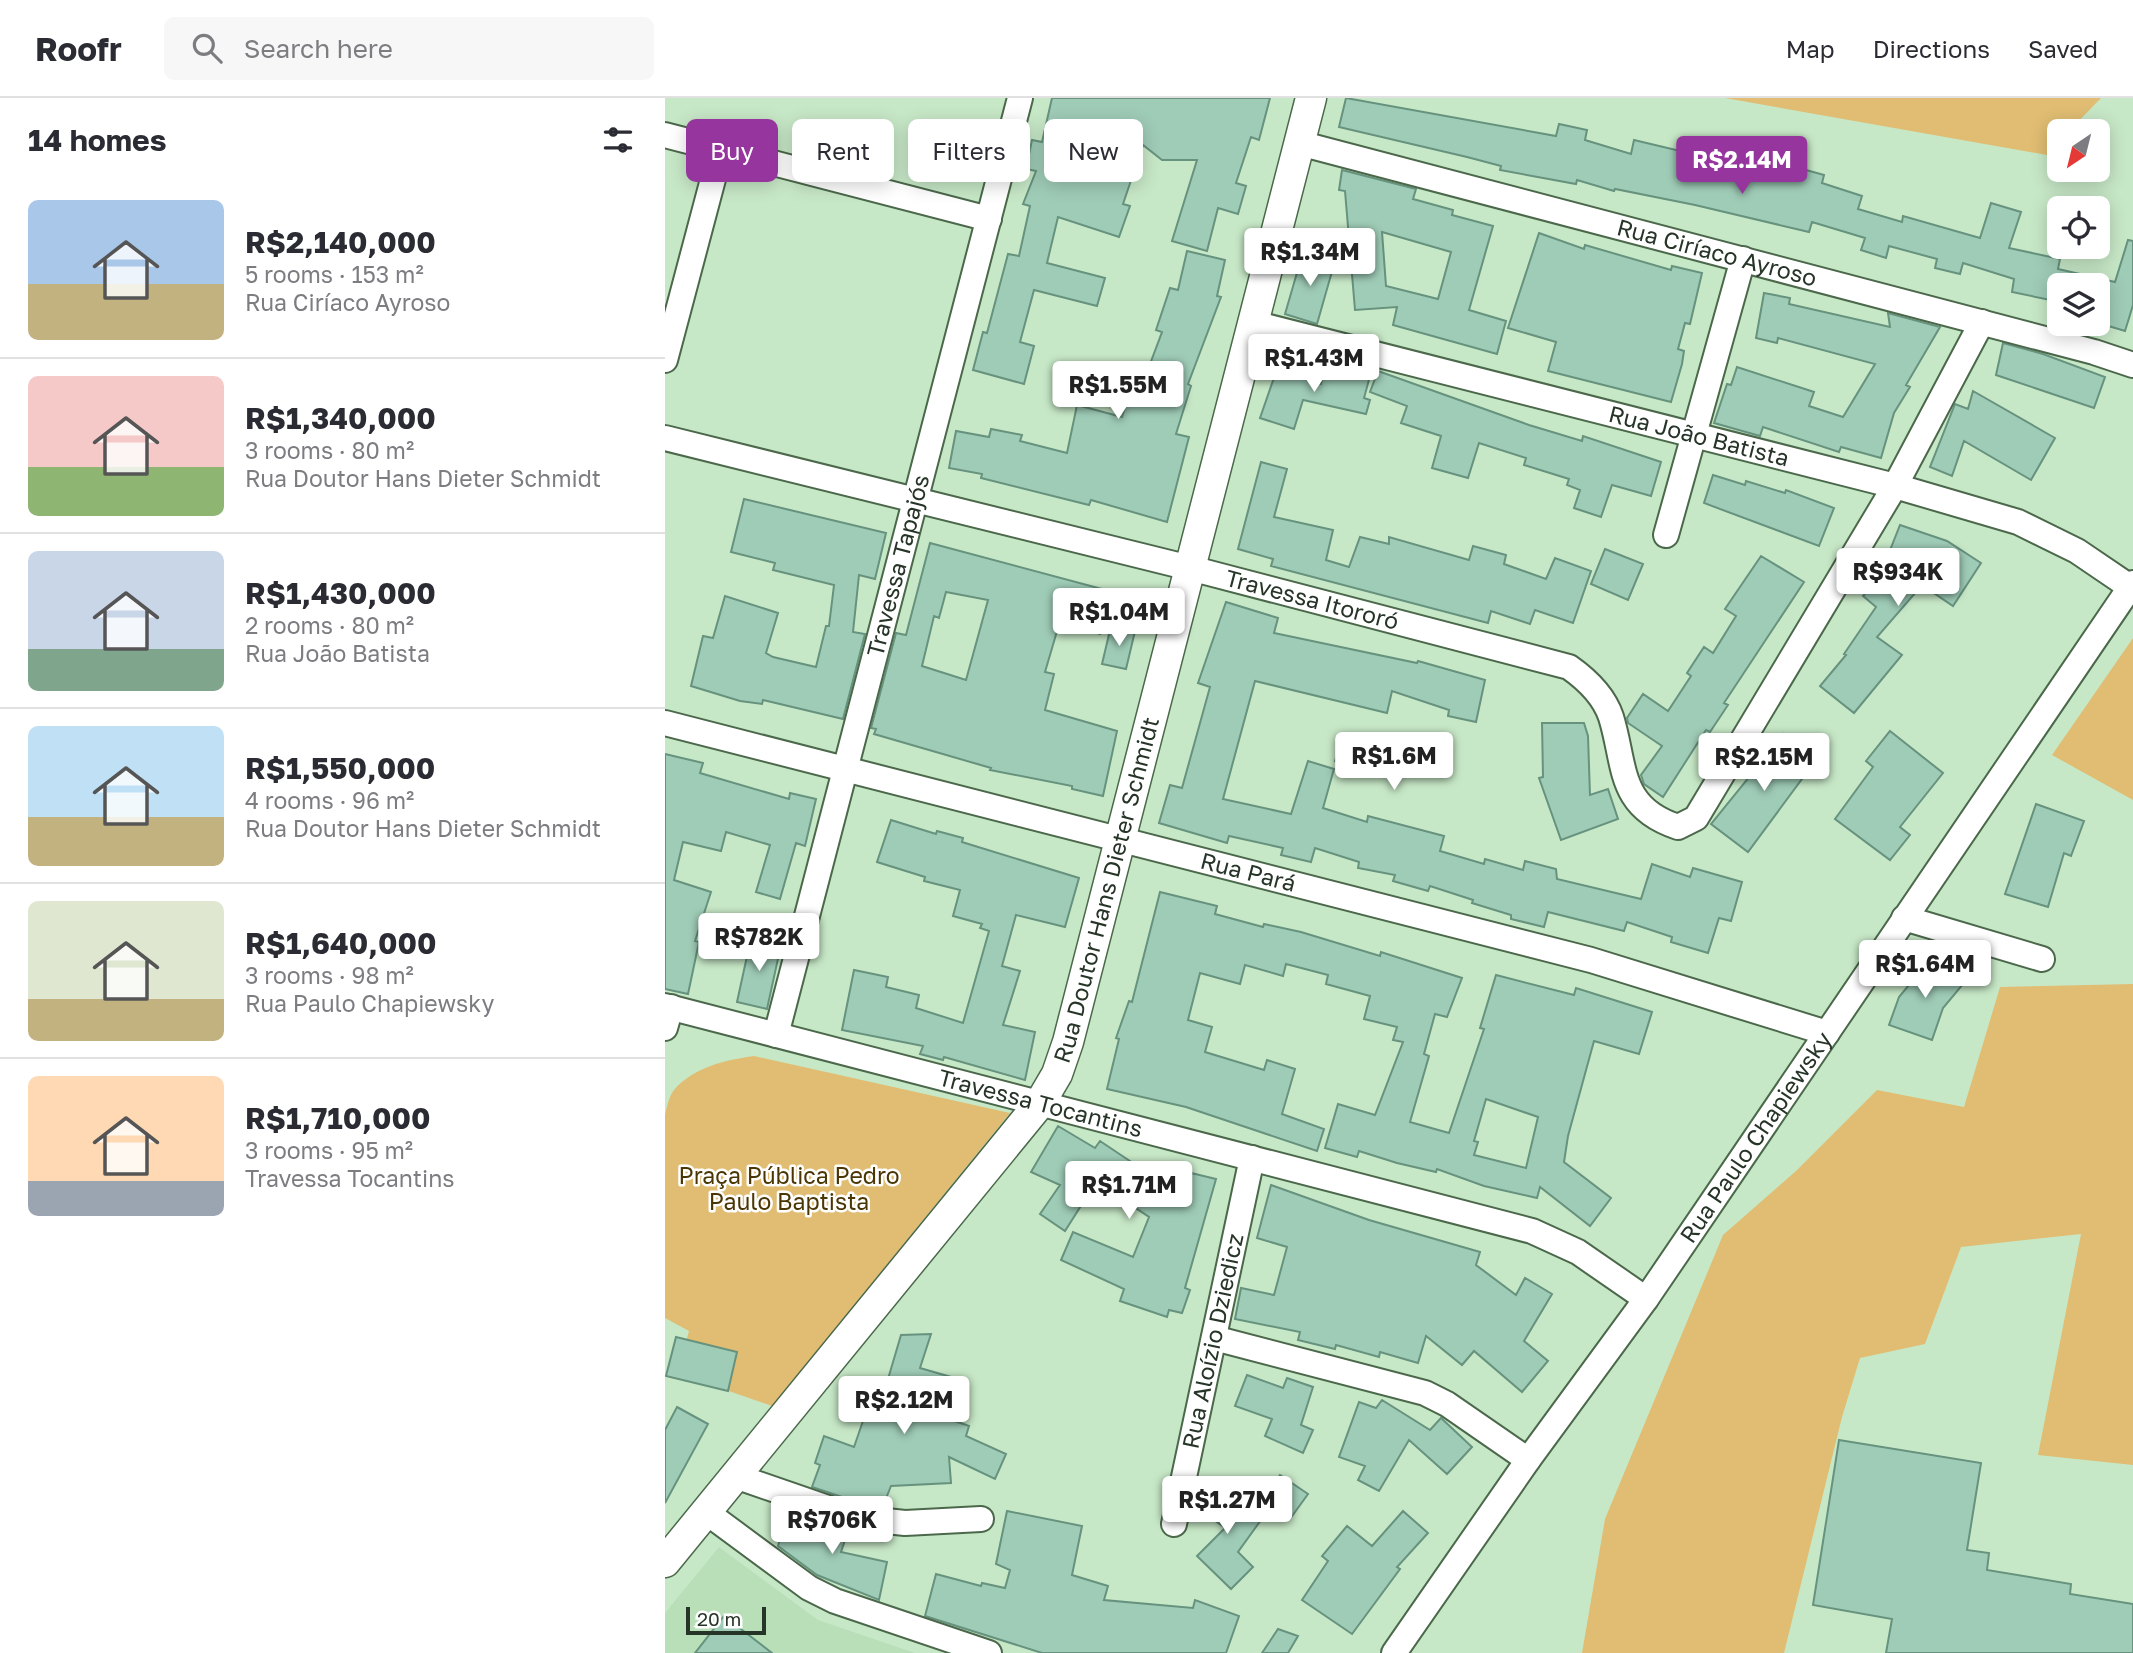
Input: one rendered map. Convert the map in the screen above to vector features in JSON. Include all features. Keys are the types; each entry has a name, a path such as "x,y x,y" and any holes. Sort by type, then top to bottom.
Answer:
{"street":[{"name":"Travessa Tapajós","path":"776,1035 1020,98"},
{"name":"Rua Doutor Hans Dieter Schmidt","path":"665,1562 1040,1103 1057,1074 1068,1042 1311,98"},
{"path":"665,135 686,140"},
{"name":"Rua Ciríaco Ayroso","path":"1299,143 1982,322 2133,365"},
{"path":"778,164 989,219"},
{"path":"665,360 711,182"},
{"path":"1666,536 1743,259"},
{"path":"1895,486 1982,322"},
{"name":"Rua João Batista","path":"1253,323 1693,437 1895,486 2009,519 2048,535 2132,585"},
{"name":"Travessa Itororó","path":"665,438 1190,568 1569,667 1603,702 1611,717 1620,766 1627,786 1637,802 1667,823 1678,827 1696,818 1895,486"},
{"name":"Rua Paulo Chapiewsky","path":"1394,1653 1528,1460 1646,1299 2132,585"},
{"name":"Rua Pará","path":"665,723 1603,964 1827,1033"},
{"path":"1904,918 2042,960"},
{"name":"Travessa Tocantins","path":"667,1014 776,1035 1532,1231 1578,1252 1646,1299"},
{"name":"Rua Aloízio Dziedicz","path":"1174,1524 1252,1158"},
{"path":"1214,1338 1425,1393 1447,1404 1528,1460"},
{"path":"735,1476 857,1517 905,1523 981,1519"},
{"path":"706,1512 809,1587 835,1601 989,1653"}],"shaded area":[{"path":"719,1547 818,1620 915,1653 665,1653 665,1613"}],"green space":[{"path":"1725,98 2101,98 2081,119 2047,119 2047,155"},
{"path":"2133,638 2133,800 2052,755"},
{"path":"2133,984 2133,1465 2038,1455 2081,1234 1961,1247 1925,1344 1860,1358 1842,1417 1784,1653 1582,1653 1605,1519 1723,1235 1796,1171 1877,1090 1964,1107 2000,987"},
{"name":"Praça Pública Pedro Paulo Baptista","path":"754,1056 1010,1113 772,1406 677,1373 689,1331 665,1318 665,1115 669,1098 682,1082 700,1070 721,1062"}],"building":[{"path":"1052,98 1270,98 1259,140 1251,137 1236,183 1246,186 1238,214 1218,208 1207,251 1172,241 1197,160 1162,160 1143,145 1143,119 1047,119"},
{"path":"1346,98 1556,136 1559,124 1587,130 1585,140 1631,154 1634,140 1785,176 1788,165 1824,175 1822,183 1862,196 1858,209 1902,222 1903,216 1980,238 1991,203 2021,212 2009,248 2047,256 2047,259 2060,259 2058,269 2076,273 2047,273 2047,299 2012,292 2014,279 1963,263 1960,274 1935,268 1937,259 1889,246 1886,258 1861,250 1865,238 1812,222 1809,232 1695,205 1615,189 1614,191 1577,180 1576,184 1500,170 1501,166 1339,127"},
{"path":"1044,133 1044,182 1130,182 1123,204 1130,206 1119,237 1058,217 1047,263 1105,278 1097,306 1034,290 1020,342 1034,346 1024,384 973,370 983,332 987,333 1008,254 1019,256 1030,206 1023,204 1036,171 1030,170 1030,150 1032,140 1042,142"},
{"path":"1342,170 1416,189 1413,199 1453,210 1452,215 1493,226 1469,310 1506,321 1497,354 1393,325 1397,307 1355,310 1345,191 1339,190","holes":["1382,232 1451,252 1438,299 1386,286"]},
{"path":"1539,233 1584,249 1585,245 1671,270 1672,266 1702,273 1690,324 1685,323 1678,349 1684,351 1671,402 1548,371 1556,342 1508,328"},
{"path":"2128,240 2133,241 2133,305 2125,331 2110,326 2110,281 2115,282"},
{"path":"1187,251 1225,260 1217,296 1221,297 1188,384 1191,386 1176,434 1189,437 1167,522 1091,500 1089,505 981,478 982,474 949,468 956,431 989,437 991,429 1022,435 1020,441 1067,453 1077,405 1122,417 1137,368 1147,372 1162,332 1156,330 1170,288 1178,290"},
{"path":"1303,252 1335,261 1317,324 1285,314"},
{"path":"1764,293 1790,298 1789,304 1890,327 1888,313 1940,327 1906,385 1910,387 1894,413 1881,458 1841,447 1839,452 1763,427 1760,436 1714,423 1727,384 1731,385 1737,367 1814,392 1809,406 1843,417 1875,364 1778,338 1777,343 1756,338"},
{"path":"2003,343 2043,354 2105,377 2094,408 1996,375"},
{"path":"1325,366 1370,376 1364,398 1370,400 1366,414 1303,400 1294,429 1260,418 1277,369 1321,384"},
{"path":"1378,371 1529,425 1582,441 1583,436 1661,462 1651,496 1612,485 1601,517 1574,508 1580,490 1567,485 1569,479 1524,465 1526,458 1479,443 1468,478 1432,468 1441,436 1401,423 1407,406 1370,392"},
{"path":"1973,391 2055,438 2031,480 1964,441 1952,476 1930,467 1955,404 1968,409"},
{"path":"1261,462 1287,469 1274,517 1333,530 1326,560 1349,567 1360,537 1389,544 1389,537 1469,560 1473,546 1506,555 1504,564 1546,579 1555,558 1591,571 1573,623 1535,610 1530,624 1491,611 1488,623 1271,566 1273,559 1238,549"},
{"path":"1713,475 1745,485 1746,481 1785,493 1786,490 1834,508 1819,546 1704,503"},
{"path":"744,499 886,533 875,579 859,575 853,632 865,634 843,719 763,700 762,704 740,701 691,686 703,636 713,638 725,596 778,613 766,653 773,657 816,667 826,626 829,626 834,585 773,570 775,563 731,552"},
{"path":"1900,525 1947,541 1981,563 1953,606 1922,585 1877,637 1902,655 1854,713 1820,686 1846,655 1844,654 1876,607 1863,596 1879,578"},
{"path":"930,543 1113,592 1100,634 1060,621 1045,672 1054,674 1045,710 1117,731 1103,796 1072,789 1072,786 990,770 991,768 874,734 876,729 871,728 896,633 906,635","holes":["946,592 988,600 966,680 922,666 934,616 939,618"]},
{"path":"1605,549 1643,564 1628,600 1591,584"},
{"path":"1761,556 1804,582 1724,703 1728,705 1710,732 1706,730 1663,797 1644,784 1641,775 1662,746 1628,723 1627,718 1643,694 1668,711 1691,676 1687,673 1704,647 1713,653 1736,616 1725,609"},
{"path":"1226,602 1278,618 1274,633 1417,663 1418,661 1485,680 1476,722 1448,716 1449,710 1392,691 1387,713 1255,681 1223,799 1291,814 1308,761 1334,769 1323,808 1367,822 1368,816 1444,836 1440,851 1484,864 1485,859 1523,870 1525,861 1556,869 1557,879 1641,899 1652,864 1690,877 1693,868 1742,882 1731,921 1719,918 1708,953 1671,942 1672,937 1627,922 1624,931 1548,912 1544,927 1511,919 1511,915 1430,886 1428,891 1393,881 1395,875 1358,868 1359,862 1315,848 1311,862 1281,855 1283,848 1229,836 1227,843 1159,823 1170,785 1182,788 1210,687 1198,683"},
{"path":"1111,626 1135,631 1126,669 1102,664"},
{"path":"1542,723 1584,723 1588,736 1590,795 1608,789 1618,819 1561,840 1539,778 1543,777"},
{"path":"1890,731 1943,773 1900,827 1910,835 1890,860 1835,819 1873,767 1866,761"},
{"path":"1784,734 1816,760 1748,852 1711,824"},
{"path":"1343,737 1391,754 1383,777 1335,761"},
{"path":"665,754 703,763 700,773 789,799 790,793 816,799 805,846 796,843 780,899 756,892 770,845 726,832 721,851 683,842 674,880 711,892 695,941 699,942 688,994 665,989"},
{"path":"2036,804 2084,821 2071,856 2064,853 2048,907 2005,894"},
{"path":"891,820 936,834 937,831 963,838 962,842 1079,878 1065,927 1016,915 1002,966 1020,971 1003,1025 1035,1032 1025,1080 944,1057 943,1060 920,1054 923,1046 842,1030 854,970 888,977 886,987 919,995 916,1008 963,1023 989,931 980,928 982,924 953,916 960,890 924,881 925,877 877,862"},
{"path":"1160,892 1217,906 1215,914 1263,927 1264,924 1301,932 1380,956 1381,952 1462,978 1447,1017 1435,1014 1424,1054 1429,1056 1410,1122 1449,1133 1484,1029 1480,1028 1496,975 1574,995 1576,988 1652,1012 1639,1054 1594,1041 1568,1136 1564,1162 1611,1198 1590,1226 1540,1187 1537,1198 1484,1186 1437,1169 1436,1172 1397,1163 1359,1151 1357,1157 1325,1148 1338,1104 1375,1115 1403,1042 1393,1040 1397,1027 1364,1019 1370,996 1326,984 1328,975 1286,964 1283,976 1245,965 1240,984 1200,973 1188,1020 1212,1027 1205,1052 1264,1070 1267,1060 1295,1069 1282,1114 1324,1129 1317,1151 1186,1107 1107,1089 1119,1039 1116,1038 1129,1001 1132,1002","holes":["1486,1099 1538,1117 1526,1168 1474,1155 1478,1142 1474,1141"]},
{"path":"751,938 781,945 767,1009 737,1002"},
{"path":"1932,957 1964,983 1943,1008 1932,1040 1889,1025 1899,997"},
{"path":"1058,1126 1095,1148 1100,1141 1151,1175 1184,1185 1187,1172 1216,1179 1185,1288 1190,1290 1182,1313 1169,1310 1167,1317 1120,1301 1124,1289 1061,1260 1073,1232 1133,1257 1149,1217 1096,1182 1065,1231 1040,1214 1060,1185 1031,1172"},
{"path":"1271,1185 1369,1220 1480,1252 1476,1265 1516,1295 1525,1278 1552,1294 1524,1341 1548,1361 1522,1392 1474,1351 1462,1365 1426,1336 1418,1363 1380,1352 1379,1357 1336,1345 1335,1349 1298,1340 1300,1332 1235,1319 1241,1288 1274,1295 1287,1247 1257,1238"},
{"path":"931,1334 920,1368 958,1379 946,1418 969,1426 966,1436 1006,1454 995,1479 949,1457 951,1483 891,1486 883,1506 860,1503 812,1487 820,1465 815,1463 824,1436 854,1447 873,1392 883,1396 901,1335"},
{"path":"676,1337 737,1352 728,1391 666,1376"},
{"path":"1247,1375 1283,1388 1287,1378 1313,1387 1301,1425 1313,1430 1303,1453 1265,1436 1272,1419 1235,1406"},
{"path":"1382,1400 1430,1430 1441,1418 1472,1447 1447,1474 1409,1440 1379,1491 1358,1480 1365,1466 1339,1457 1359,1402 1376,1408"},
{"path":"677,1407 708,1424 665,1503 665,1430"},
{"path":"1839,1440 1981,1463 1967,1550 1989,1553 1987,1570 2071,1584 2070,1594 2133,1604 2133,1653 1886,1653 1892,1619 1813,1605"},
{"path":"1280,1475 1308,1494 1290,1519 1262,1500"},
{"path":"1209,1484 1261,1520 1238,1552 1253,1567 1231,1589 1197,1556 1225,1528 1194,1505"},
{"path":"1007,1511 1082,1526 1072,1575 1108,1586 1104,1600 1193,1608 1195,1600 1239,1616 1226,1653 1042,1653 925,1616 936,1574 981,1586 982,1583 1005,1588 1010,1570 996,1564"},
{"path":"1403,1511 1428,1533 1397,1567 1400,1569 1352,1634 1302,1600 1328,1561 1322,1556 1347,1526 1372,1546"},
{"path":"802,1515 848,1531 841,1552 887,1562 879,1600 817,1575 778,1546 785,1522 798,1526"},
{"path":"724,1616 772,1653 695,1653"},
{"path":"1278,1629 1298,1636 1288,1653 1262,1653"}]}
